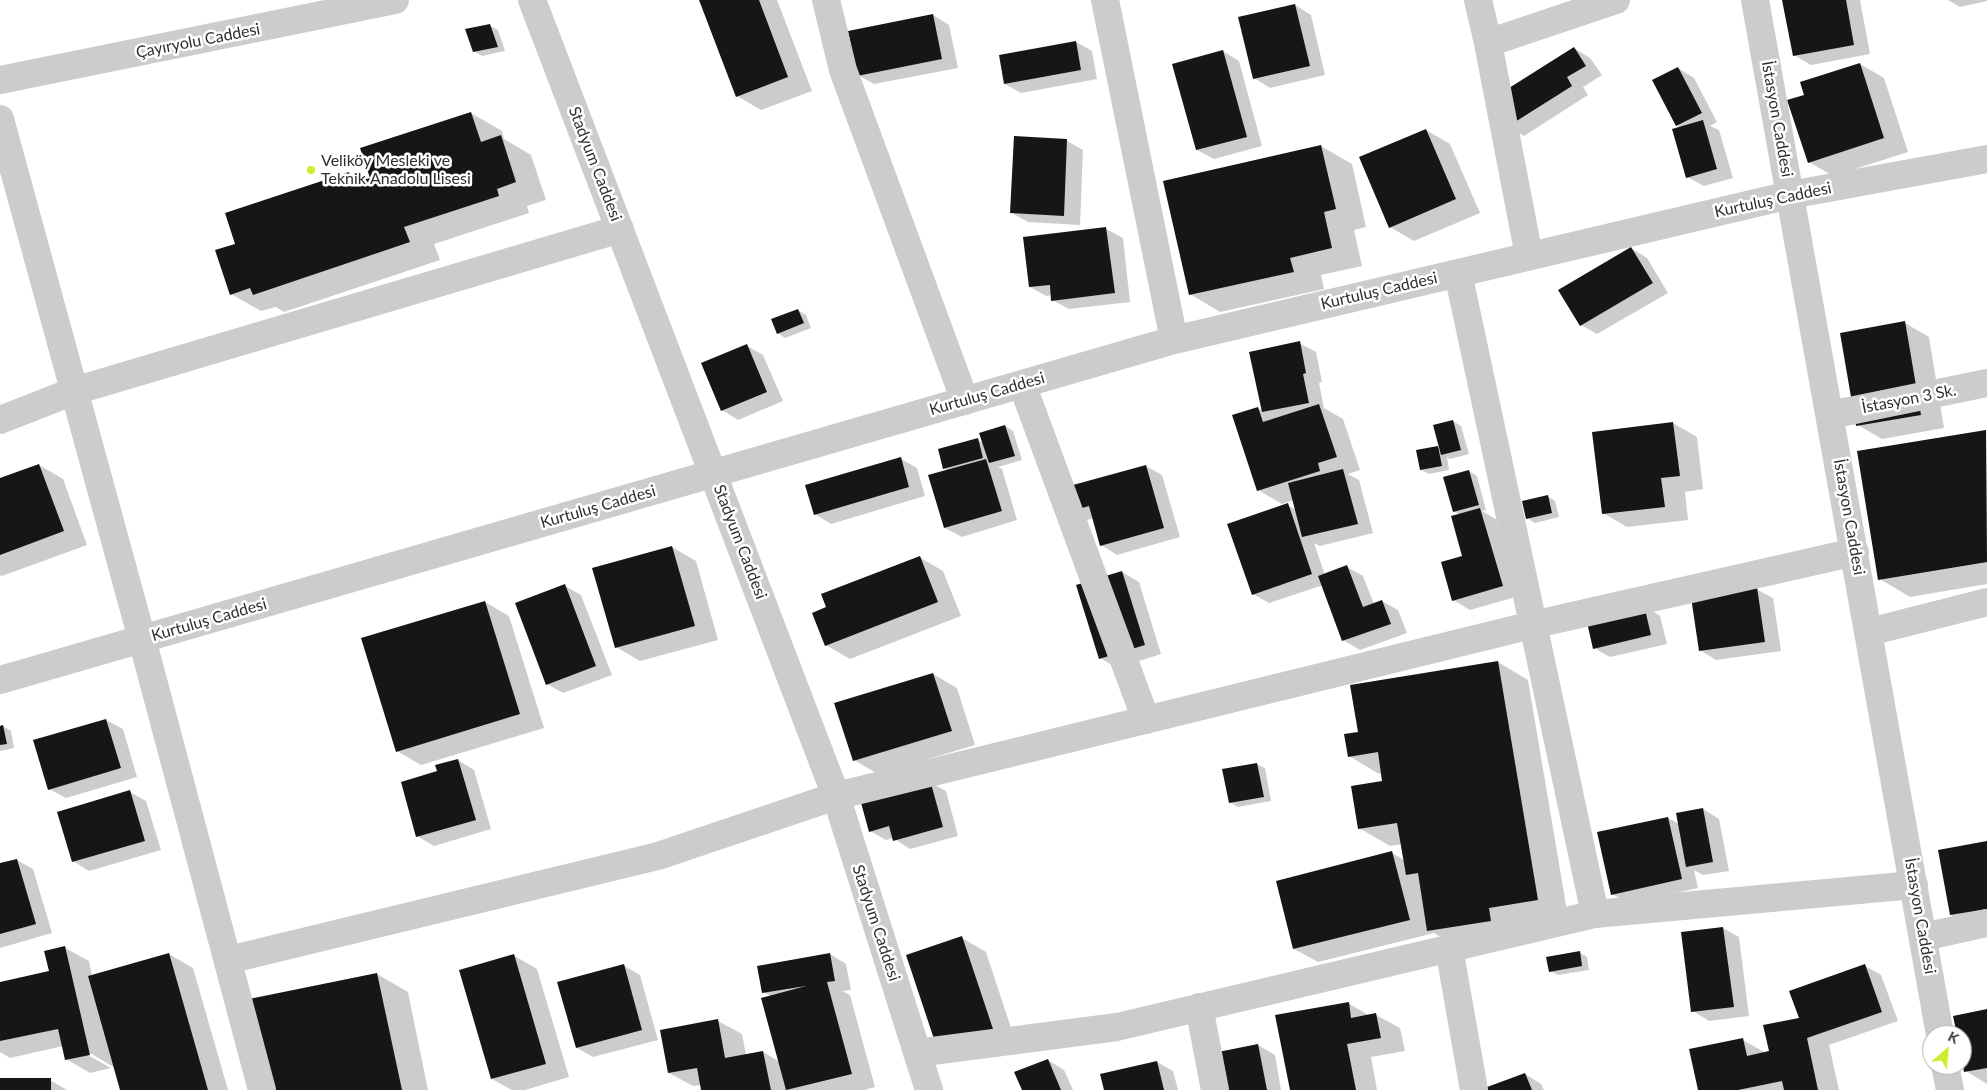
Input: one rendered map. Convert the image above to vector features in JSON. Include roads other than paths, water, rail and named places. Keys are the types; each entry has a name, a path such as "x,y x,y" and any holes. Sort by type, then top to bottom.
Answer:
{"street":[{"name":"Çayıryolu Caddesi","path":"0,80 395,0"},
{"name":"Stadyum Caddesi","path":"532,0 836,796 929,1090"},
{"path":"826,0 843,70 965,401"},
{"path":"1105,0 1174,340"},
{"path":"1478,0 1529,256"},
{"path":"1488,43 1616,0"},
{"name":"İstasyon Caddesi","path":"1755,0 1938,1025"},
{"path":"0,119 142,639 262,1090"},
{"name":"Kurtuluş Caddesi","path":"0,680 1174,340 1790,195 1987,159"},
{"path":"0,420 74,392 620,229"},
{"path":"1458,273 1595,914"},
{"name":"İstasyon 3 Sk.","path":"1830,415 1987,383"},
{"path":"1022,384 1146,720"},
{"path":"228,960 658,856 836,796 1532,625 1855,552"},
{"path":"1869,632 1987,602"},
{"path":"917,1053 1118,1027 1595,914 1914,885"},
{"path":"1923,937 1987,923"},
{"path":"1449,948 1474,1090"},
{"path":"1199,1007 1215,1090"},
{"path":"1948,1075 1950,1090"}],"place":[{"name":"Veliköy Mesleki ve Teknik Anadolu Lisesi","path":"311,170"}]}
